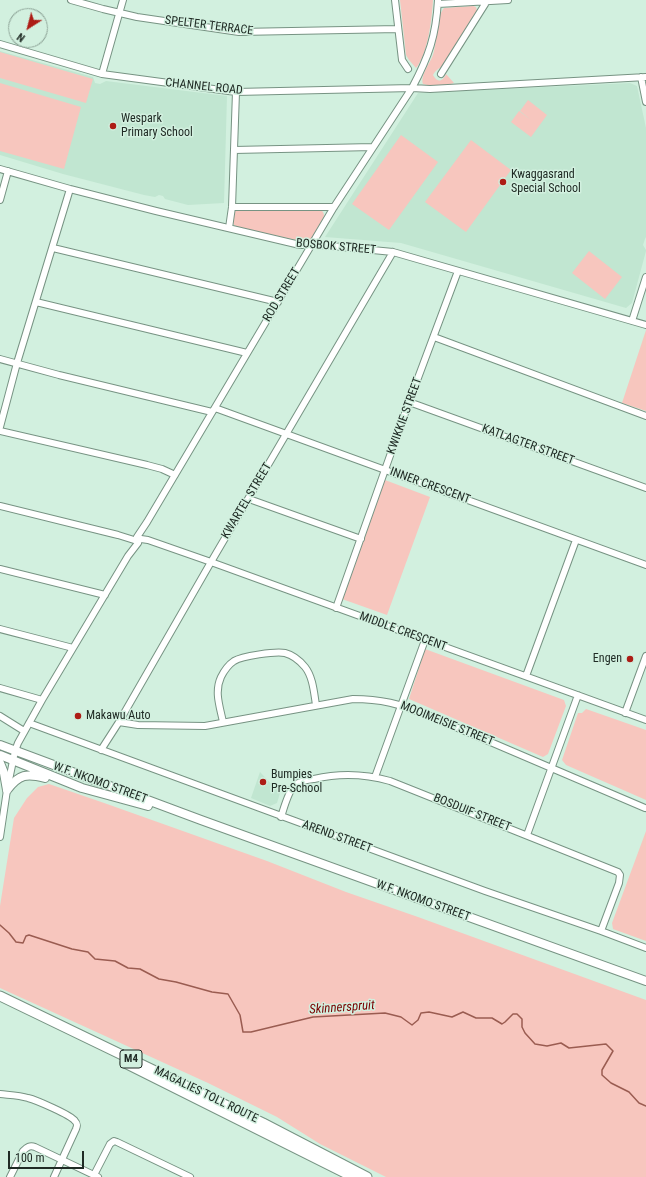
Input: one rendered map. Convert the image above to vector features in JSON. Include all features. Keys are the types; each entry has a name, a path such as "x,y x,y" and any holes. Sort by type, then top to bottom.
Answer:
{"highway":[{"name":"MAGALIES TOLL ROUTE","path":"0,996 263,1123 367,1177"},
{"name":"MAGALIES TOLL ROUTE","path":"0,1002 259,1129 353,1177"}],"main road":[{"name":"W.F. NKOMO STREET","path":"0,745 201,820 646,981"},
{"name":"W.F. NKOMO STREET","path":"0,755 82,788 201,820"},
{"path":"0,763 4,773 7,790"},
{"path":"7,790 15,780 28,775 82,788"}],"street":[{"name":"SPELTER TERRACE","path":"71,0 119,13 239,32 398,29"},
{"path":"102,74 123,0"},
{"path":"395,0 402,60 408,69"},
{"path":"438,2 508,0"},
{"path":"441,74 487,1"},
{"name":"ROD STREET","path":"0,837 15,751 24,731 334,206 412,88 423,68 430,48 436,22 438,2"},
{"name":"CHANNEL ROAD","path":"0,44 102,74 236,92 443,88 644,77"},
{"path":"644,77 646,102"},
{"path":"229,228 232,207 236,92"},
{"path":"234,150 373,147"},
{"name":"BOSBOK STREET","path":"0,169 156,211 300,245 371,249 393,252 646,325"},
{"path":"0,200 8,171"},
{"path":"0,427 16,363 53,248 70,189"},
{"path":"232,207 334,206"},
{"path":"53,248 278,302"},
{"name":"KWARTEL STREET","path":"101,750 119,722 393,252"},
{"name":"KWIKKIE STREET","path":"336,608 409,402 458,270"},
{"path":"632,321 646,277"},
{"path":"36,302 247,354"},
{"path":"434,337 646,416"},
{"name":"INNER CRESCENT","path":"0,359 59,375 213,410 286,434 646,565"},
{"name":"KATLAGTER STREET","path":"409,402 646,488"},
{"path":"0,431 147,465 162,469 175,475"},
{"path":"249,499 361,539"},
{"name":"MIDDLE CRESCENT","path":"0,506 137,540 160,544 646,720"},
{"path":"526,676 576,540"},
{"path":"0,569 104,594"},
{"path":"0,629 73,648"},
{"path":"375,777 425,640"},
{"path":"223,722 218,694 218,685 227,667 235,660 242,657 279,652 287,653 296,658 309,673 316,705"},
{"path":"625,713 646,656"},
{"path":"0,688 42,700"},
{"path":"527,835 578,696"},
{"name":"MOOIMEISIE STREET","path":"119,722 138,725 205,726 353,699 374,699 402,705 552,767 645,808"},
{"path":"0,716 24,731"},
{"name":"AREND STREET","path":"29,723 281,817 646,948"},
{"name":"BOSDUIF STREET","path":"281,817 291,790 294,785 299,782 328,776 348,775 375,777 395,783 618,872 620,875 619,883 601,931"},
{"path":"0,1094 30,1098 74,1119 77,1126 54,1177"},
{"path":"10,1177 21,1154 29,1146 35,1146 96,1176 110,1144 114,1142 117,1142 190,1177"}],"shaded area":[{"path":"400,0 433,0 430,26 424,54 416,68 406,55"},
{"path":"476,7 477,11 444,64 433,75 437,80 442,80 446,74 454,83 438,86 423,84 422,81 424,73 433,55 437,25 444,8"},
{"name":"Wespark Primary School","path":"0,51 93,77 95,83 100,84 106,81 227,96 224,203 188,205 165,199 163,196 159,195 155,197 144,195 63,174 0,155"},
{"path":"0,52 93,79 86,103 0,78"},
{"path":"0,83 81,107 64,169 0,151"},
{"name":"Kwaggasrand Special School","path":"630,83 637,86 646,128 646,237 643,245 646,251 632,303 626,308 401,243 325,237 418,93"},
{"path":"528,100 547,115 531,137 511,122 519,111 531,120 520,111"},
{"path":"401,135 438,162 389,230 352,204"},
{"path":"471,140 511,170 466,232 425,202"},
{"path":"317,208 323,212 324,216 314,235 309,241 306,242 240,228 234,225 232,220 234,212 240,209"},
{"path":"589,251 622,277 605,299 572,273"},
{"path":"646,330 646,411 622,403"},
{"path":"385,480 430,497 387,615 342,599"},
{"path":"425,649 564,700 566,706 548,754 543,757 409,699"},
{"path":"586,709 646,730 646,800 566,765 562,760 578,713 582,713"},
{"name":"Bumpies Pre-School","path":"260,772 280,793 277,803 270,806 251,798"},
{"path":"49,784 267,861 346,892 646,1000 646,1177 386,1177 320,1144 277,1117 208,1083 0,988 0,906 14,818 27,798 38,787"},
{"path":"646,831 646,941 613,929 612,923"}],"waterway":[{"name":"Skinnerspruit","path":"0,925 16,942 23,943 26,936 29,935 72,949 88,952 95,959 115,961 128,968 140,969 159,979 212,992 228,994 240,1015 243,1032 251,1032 313,1017 385,1013 401,1017 412,1025 418,1020 421,1013 429,1012 452,1017 463,1012 476,1018 492,1018 502,1024 513,1014 517,1014 522,1019 522,1027 525,1033 535,1044 547,1046 561,1043 569,1048 606,1044 613,1051 602,1070 602,1075 611,1083 629,1092 639,1103 646,1106"}],"place":[{"name":"Wespark Primary School","path":"113,126"},
{"name":"Kwaggasrand Special School","path":"503,182"},
{"name":"Engen","path":"630,659"},
{"name":"Makawu Auto","path":"78,716"},
{"name":"Bumpies Pre-School","path":"263,782"}]}
